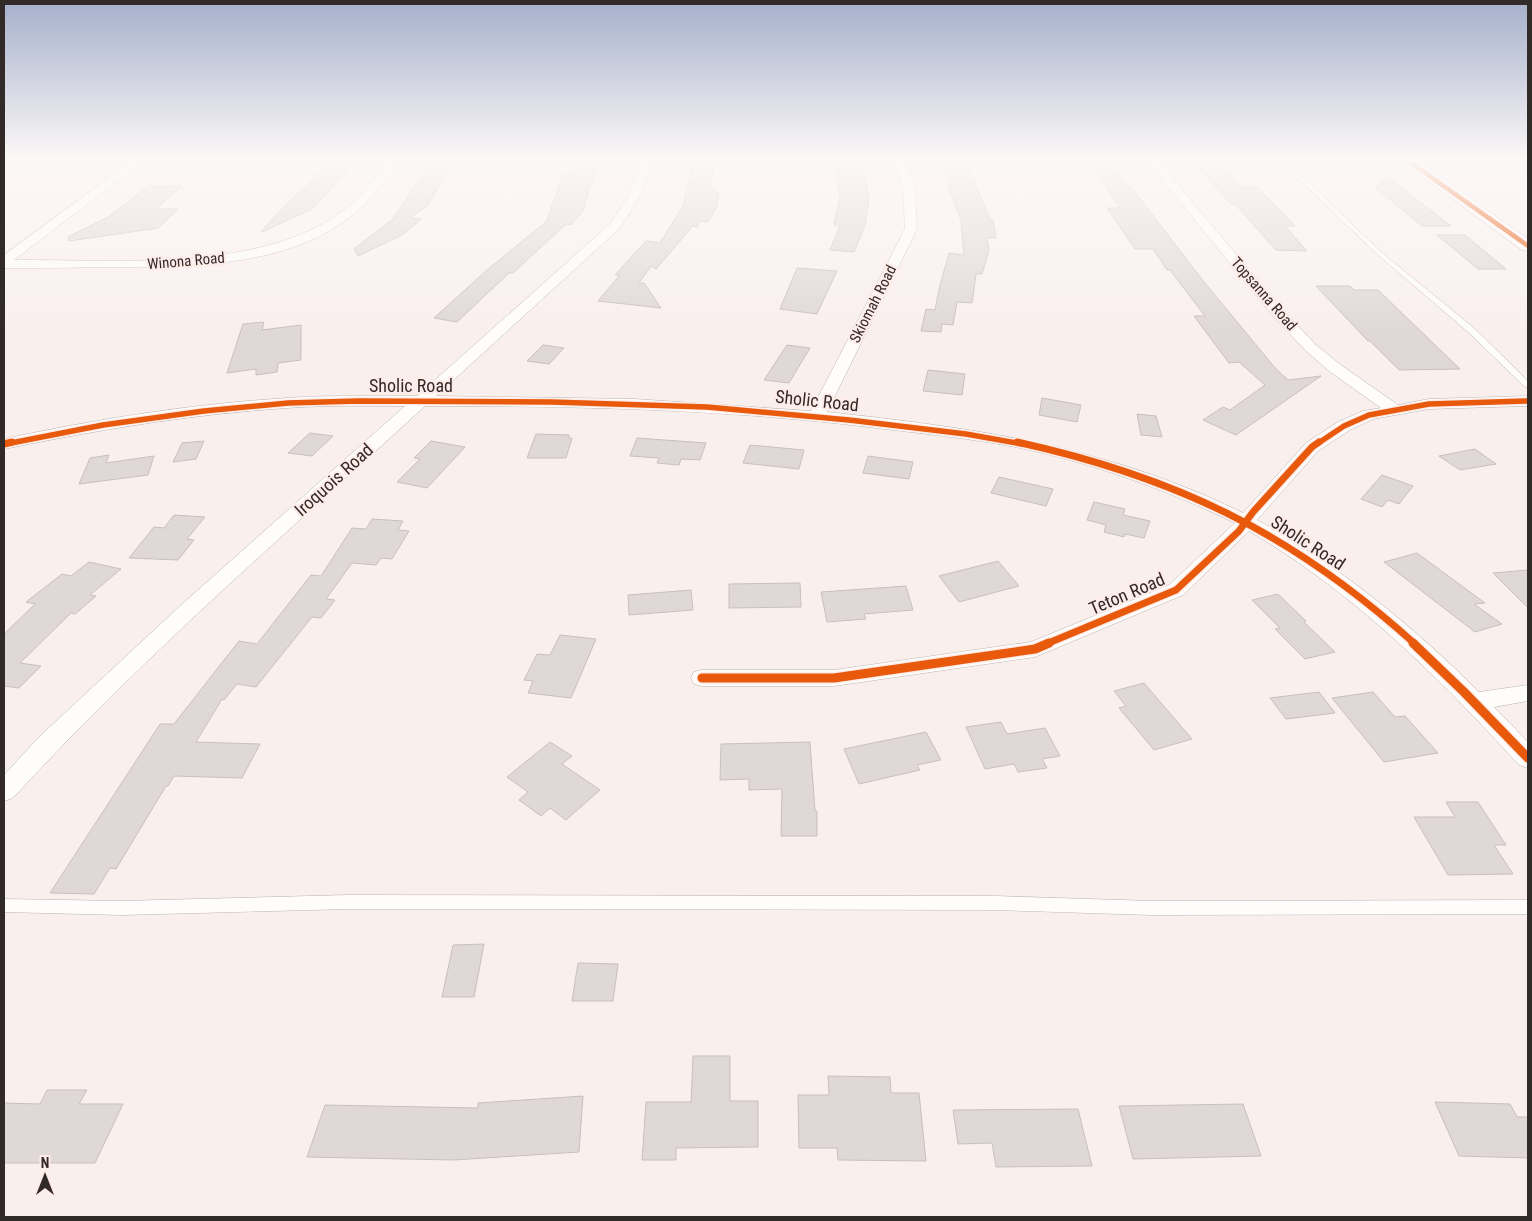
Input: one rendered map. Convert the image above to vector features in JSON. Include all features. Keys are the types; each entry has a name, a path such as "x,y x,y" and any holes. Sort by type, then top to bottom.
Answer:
{"street":[{"path":"4,263 65,217"},
{"name":"Winona Road","path":"4,263 186,263 215,260 274,248 326,228 344,217"},
{"name":"Iroquois Road","path":"4,791 48,744 188,611 614,227 622,217"},
{"name":"Skiomah Road","path":"817,416 911,229 910,217"},
{"name":"Topsanna Road","path":"1198,217 1277,312 1311,348 1335,368 1393,409"},
{"path":"1487,217 1528,246"},
{"name":"Sholic Road","path":"4,444 122,421 191,411 275,404 422,401 651,404 817,416 1012,442 1071,455 1134,474 1187,494 1246,522 1286,545 1339,581 1403,633 1476,702 1528,758"},
{"name":"Teton Road","path":"702,678 834,678 1034,649 1176,590 1246,522 1312,447 1344,426 1369,414 1429,404 1528,402"},
{"path":"1476,702 1528,693"}],"lane":[{"path":"1341,217 1379,253 1471,330 1528,385"},
{"path":"4,906 122,908 348,902 570,902 995,903 1152,908 1528,907"}],"building":[{"path":"108,217 170,217 158,228 69,241 68,237"},
{"path":"275,217 295,217 262,232"},
{"path":"394,217 411,217 410,218 421,219 402,235 358,256 354,249"},
{"path":"548,217 578,217 571,225 566,224 513,273 509,273 457,322 434,318 487,270 547,221"},
{"path":"676,217 711,217 708,222 700,221 697,227 693,226 656,269 651,266 639,283 644,283 661,308 598,301 620,275 615,275 646,241 660,243"},
{"path":"836,217 866,217 865,225 854,252 830,250 840,226 834,225"},
{"path":"960,217 989,217 993,220 996,238 987,238 989,250 982,274 976,274 972,303 957,302 953,325 942,324 941,332 921,331 926,309 935,310 949,253 964,255"},
{"path":"1113,217 1154,217 1204,282 1276,369 1288,380 1321,376 1236,435 1203,420 1223,407 1230,410 1265,385 1239,362 1229,363 1194,316 1205,316 1170,270 1167,270 1153,249 1135,249"},
{"path":"1247,217 1286,217 1295,226 1285,226 1307,251 1276,250"},
{"path":"1411,217 1439,217 1451,226 1422,226"},
{"path":"1437,235 1465,235 1506,269 1478,269"},
{"path":"797,268 837,271 817,314 780,309"},
{"path":"1316,286 1350,286 1354,290 1378,290 1460,369 1399,370 1368,341"},
{"path":"264,322 262,330 301,325 301,360 278,363 277,372 256,375 256,369 227,373 243,324"},
{"path":"543,345 564,348 549,364 527,361"},
{"path":"787,345 810,348 789,383 764,380"},
{"path":"928,370 965,374 962,395 923,391"},
{"path":"1042,398 1081,405 1077,422 1039,415"},
{"path":"1137,414 1156,416 1162,437 1141,435"},
{"path":"310,433 333,436 312,456 288,453"},
{"path":"536,434 569,435 569,438 572,438 566,458 527,458"},
{"path":"637,438 706,443 700,460 681,459 679,465 657,463 659,458 630,456"},
{"path":"204,441 196,459 173,462 182,443"},
{"path":"431,441 465,447 427,488 397,482 420,459 414,458"},
{"path":"750,445 804,450 799,469 743,463"},
{"path":"1475,449 1496,464 1460,470 1439,456"},
{"path":"109,455 106,463 154,456 148,475 79,484 90,458"},
{"path":"868,456 913,462 909,479 863,473"},
{"path":"1382,475 1413,486 1399,504 1388,500 1382,507 1361,499"},
{"path":"999,477 1053,489 1046,506 991,493"},
{"path":"1094,502 1125,509 1123,515 1150,521 1144,538 1125,534 1124,537 1104,532 1106,525 1087,520"},
{"path":"174,515 205,517 187,539 194,540 178,560 129,558 154,527 164,528"},
{"path":"372,519 403,521 398,530 409,531 392,559 381,558 376,565 352,563 326,599 335,600 321,618 312,617 256,687 237,684 224,700 222,699 196,742 260,744 242,778 174,776 116,869 110,868 94,894 50,893 160,724 174,724 239,641 257,644 311,575 321,576 352,528 366,529"},
{"path":"1417,553 1485,603 1474,604 1502,624 1475,632 1384,562"},
{"path":"998,561 1019,586 959,602 939,576"},
{"path":"89,562 121,569 90,595 96,596 75,614 71,613 20,663 41,666 19,688 4,686 4,634 35,604 26,602 62,574 71,576"},
{"path":"1528,570 1528,608 1493,573"},
{"path":"800,583 801,607 729,608 729,584"},
{"path":"906,586 913,610 864,614 866,619 827,622 821,592"},
{"path":"691,590 693,610 629,615 628,595"},
{"path":"1278,594 1335,652 1305,659 1275,629 1280,628 1252,600"},
{"path":"560,635 596,639 571,698 528,693 533,681 524,680 537,654 550,655"},
{"path":"1144,683 1192,739 1154,750 1119,708 1126,706 1114,691"},
{"path":"1319,692 1335,713 1286,719 1270,698"},
{"path":"1373,692 1395,717 1405,716 1438,753 1384,762 1332,698"},
{"path":"1001,722 1007,734 1045,728 1060,756 1042,759 1047,768 1018,772 1014,764 985,769 966,727"},
{"path":"926,732 941,760 917,765 920,770 859,784 844,749"},
{"path":"550,742 572,756 562,764 600,790 566,820 550,808 541,816 519,800 528,792 507,777"},
{"path":"810,742 815,811 817,811 817,836 781,836 782,789 749,790 749,779 720,780 721,744"},
{"path":"1446,802 1478,802 1506,845 1494,845 1513,874 1448,875 1414,817 1455,817"},
{"path":"484,944 474,997 442,997 453,945"},
{"path":"578,963 618,964 613,1001 572,1001"},
{"path":"693,1056 730,1056 730,1101 758,1101 758,1147 676,1148 676,1160 642,1160 646,1102 691,1102"},
{"path":"828,1076 890,1077 891,1093 919,1093 926,1161 838,1160 837,1148 799,1148 798,1095 829,1095"},
{"path":"47,1090 87,1090 79,1104 123,1104 95,1163 4,1163 4,1103 40,1104"},
{"path":"583,1096 579,1152 454,1160 307,1157 325,1105 478,1108 478,1103"},
{"path":"1435,1102 1510,1104 1517,1117 1528,1117 1528,1158 1459,1156"},
{"path":"1243,1104 1261,1156 1133,1159 1119,1106"},
{"path":"1078,1109 1092,1166 996,1167 992,1143 958,1144 953,1110"}],"cycle path":[{"path":"1487,217 1528,246"},
{"path":"4,444 103,425 237,407 323,401 481,401 707,407 849,420 950,432 1045,448 1104,464 1163,484 1219,508 1287,545 1325,570 1397,628 1431,659 1528,758"},
{"path":"702,678 834,678 1035,649 1176,590 1239,531 1253,512 1312,447 1344,426 1369,415 1429,404 1528,401"}]}
